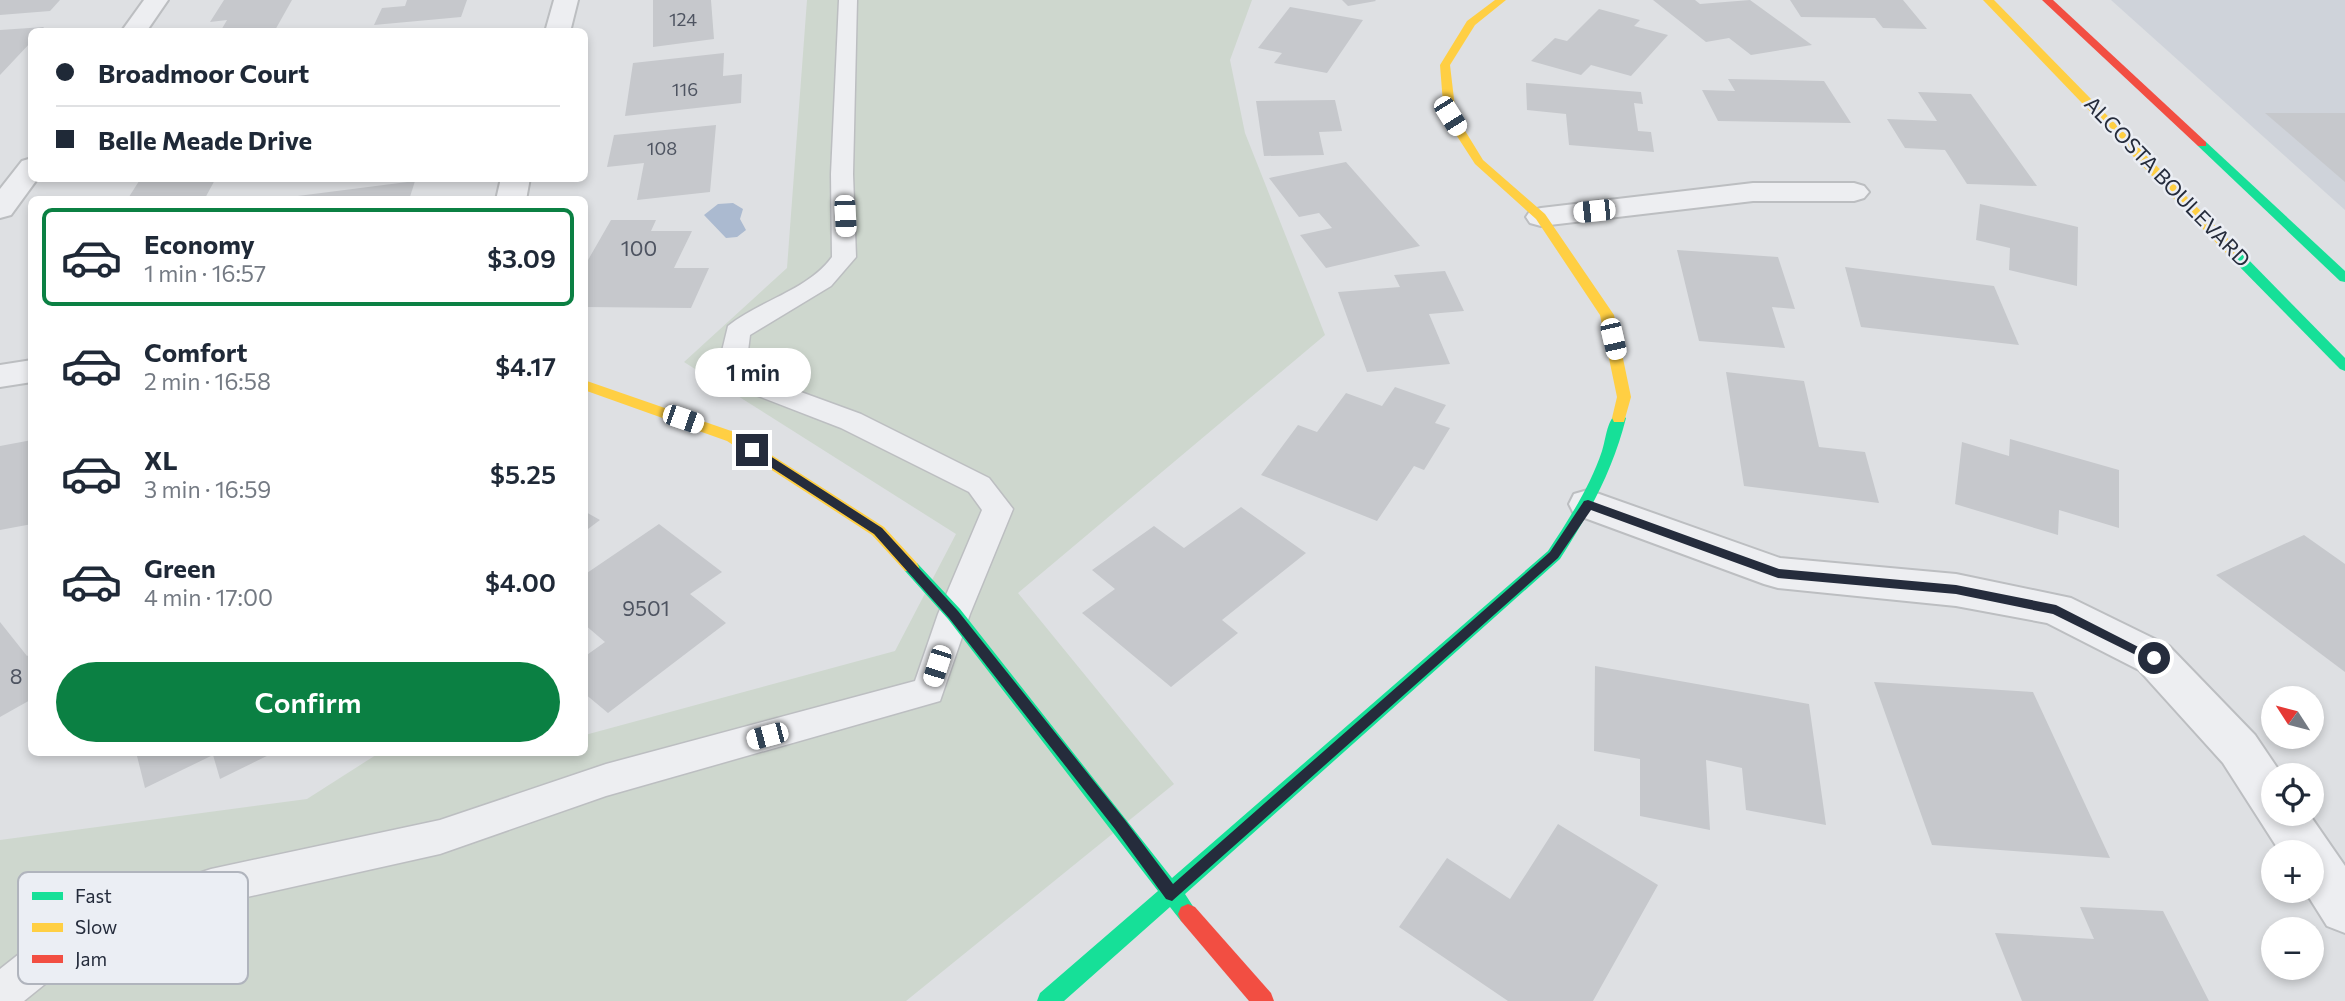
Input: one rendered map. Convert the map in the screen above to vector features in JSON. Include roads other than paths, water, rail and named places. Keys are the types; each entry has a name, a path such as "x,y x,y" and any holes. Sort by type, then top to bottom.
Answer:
{"street":[{"path":"135,28 156,0"},
{"path":"558,28 566,0"},
{"path":"1048,1001 1172,895 1554,555 1588,504 1608,463 1624,397 1607,315 1541,217 1479,162 1450,116 1445,65 1471,23 1501,0"},
{"name":"ALCOSTA BOULEVARD","path":"1988,0 2345,366"},
{"name":"ALCOSTA BOULEVARD","path":"2047,0 2345,278"},
{"path":"0,209 28,172"},
{"path":"1541,217 1753,192 1854,192"},
{"path":"2326,261 2345,270"},
{"path":"0,376 28,372"},
{"path":"588,386 732,436 878,531 954,614 1120,824 1172,895 1263,1001"},
{"path":"1588,504 1778,573 1956,590 2056,609 2154,658 2239,749 2261,783"},
{"path":"2324,877 2345,909"}],"lane":[{"path":"248,879 440,836 606,780 928,691 954,614 998,509 979,485 851,421 758,386 740,368 735,351 737,332 751,318 825,281 844,257 842,174 848,0"},
{"path":"0,995 18,980"}],"water":[{"path":"733,203 743,209 740,219 746,230 737,237 726,238 704,215 718,204"}]}
